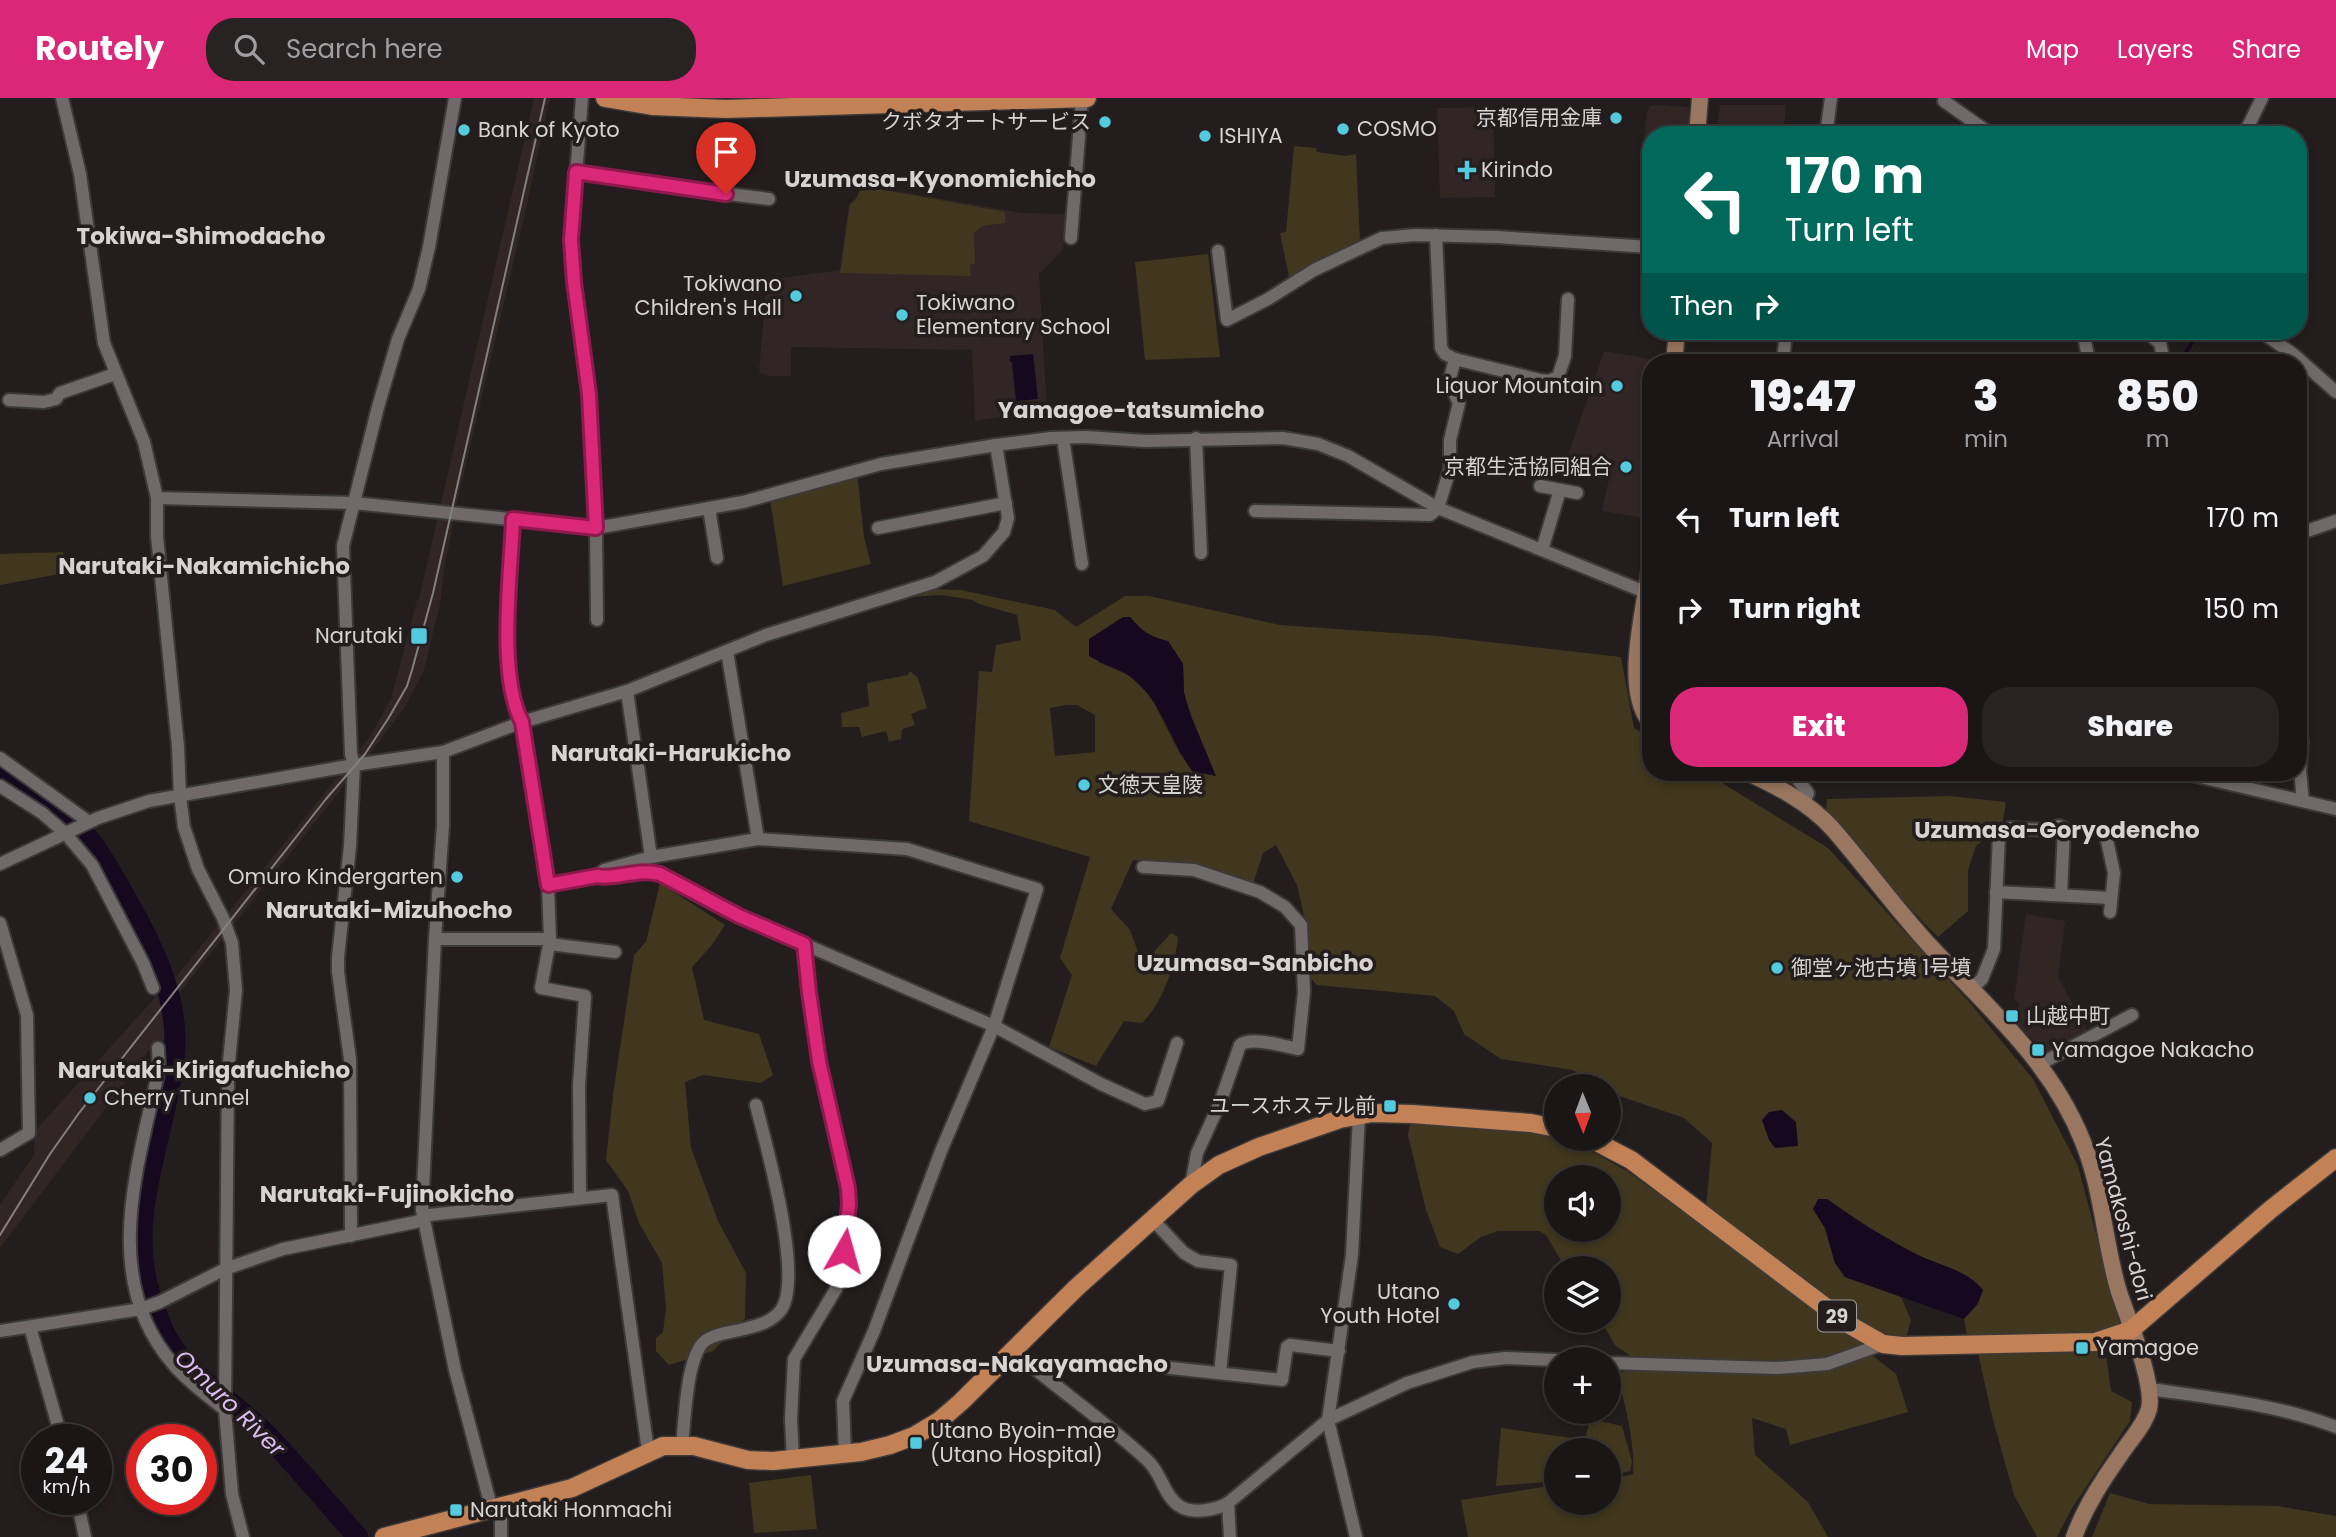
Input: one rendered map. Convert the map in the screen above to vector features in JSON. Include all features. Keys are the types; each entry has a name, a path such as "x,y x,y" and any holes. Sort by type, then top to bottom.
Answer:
{"main road":[{"path":"605,98 652,106 726,109 1085,98"},
{"path":"384,1537 572,1488 663,1446 681,1445 748,1460 793,1460 890,1445 924,1430 961,1402 1093,1272 1191,1185 1219,1165 1245,1152 1359,1115 1412,1114 1544,1126"},
{"name":"29","path":"1616,1152 1631,1160 1848,1324 1883,1344 1902,1346 2095,1342 2131,1330 2270,1210 2336,1158"}],"street":[{"path":"62,98 80,174 104,343 144,442 157,498 157,536 178,747 180,796 190,851 223,918 232,943 236,990 228,1072 224,1379 232,1494 243,1537"},
{"path":"351,1236 350,1059 338,972 350,846 354,765 351,754 342,553 378,407 398,339 419,289 455,98"},
{"path":"582,98 571,240 589,394 596,528 597,620"},
{"path":"1071,238 1085,98"},
{"path":"1698,126 1700,98"},
{"path":"1827,126 1830,98"},
{"path":"1945,98 1944,101 1956,112 1978,126"},
{"path":"2248,126 2262,98"},
{"path":"576,172 769,199"},
{"path":"1218,251 1227,320 1268,299 1314,270 1381,238 1436,235 1642,247"},
{"path":"1436,235 1441,348 1445,354 1455,359 1540,380 1559,377 1565,356 1568,299"},
{"path":"2272,340 2293,354"},
{"path":"1255,510 1430,515 1438,508 1450,469 1450,440 1459,403 1449,382 1455,359"},
{"path":"2307,364 2331,382 2336,392"},
{"path":"9,400 44,402 56,399 60,393 115,374"},
{"path":"157,498 354,503 596,528 743,502 881,464 996,445 1063,438 1145,441 1283,438 1318,444 1348,456 1438,508 1642,591"},
{"path":"1063,438 1082,564"},
{"path":"1196,438 1201,553"},
{"path":"0,864 86,824 149,801 443,752 522,722 627,691 766,635 935,582 970,565 992,547 1004,531 1006,503 996,445"},
{"path":"1540,486 1577,493"},
{"path":"1542,550 1560,490"},
{"path":"878,528 1006,503"},
{"path":"709,508 718,558"},
{"path":"513,519 508,613 509,666 516,709 522,722 548,885 550,942 541,988 585,996 579,1086 580,1198"},
{"path":"2307,531 2336,521"},
{"path":"1642,634 1636,680 1642,709"},
{"path":"727,651 758,839"},
{"path":"627,691 651,857"},
{"path":"443,752 443,825 422,1210 455,1370 497,1509 501,1537"},
{"path":"0,758 86,824"},
{"name":"Yamakoshi-dori","path":"1765,781 1788,792 1824,820 1929,944 2020,1038 2068,1109 2090,1160 2110,1259 2150,1389 2144,1421 2094,1494 2081,1516 2074,1537"},
{"path":"1799,781 1808,793 1804,803"},
{"path":"2217,781 2336,809"},
{"path":"2301,781 2303,801"},
{"path":"0,786 42,813 65,833 92,865 113,901 153,988"},
{"path":"1972,989 1982,979 1994,949 1999,835 2010,828 2064,828 2061,895"},
{"path":"2106,836 2114,873 2110,912"},
{"path":"597,876 604,870 651,857 758,839 906,849 1037,889 994,1026 941,1151 874,1331 843,1401 845,1454"},
{"path":"1143,867 1194,870 1260,892 1285,907 1301,925 1304,992 1298,1049 1254,1041 1245,1041 1240,1045 1220,1103 1197,1153 1191,1185"},
{"path":"548,885 645,871 660,874 739,916 994,1026 1101,1084 1145,1104 1158,1101 1177,1043"},
{"path":"1996,892 2111,898"},
{"path":"0,923 27,1015 29,1133 0,1150"},
{"path":"435,939 550,942 615,952"},
{"path":"793,1460 791,1419 794,1360 836,1289 841,1275 849,1204 848,1188 819,1061 804,944"},
{"path":"2040,1064 2132,1015"},
{"path":"158,1048 159,1069 130,1203 130,1264 150,1329 171,1363 225,1409"},
{"path":"681,1445 687,1411 687,1384 698,1349 707,1339 764,1324 775,1318 784,1306 789,1271 786,1233 756,1105"},
{"path":"1356,1537 1328,1420 1352,1255 1359,1115"},
{"path":"0,1331 142,1309 225,1269 283,1249 416,1222 429,1215 612,1195 648,1451"},
{"path":"1153,1220 1184,1253 1198,1261 1231,1265 1220,1373"},
{"path":"30,1327 57,1424"},
{"path":"1621,1363 1777,1368 1827,1364 1883,1344"},
{"path":"1162,1367 1282,1380 1287,1347 1290,1345 1339,1351"},
{"path":"1009,1353 1029,1364 1149,1462 1171,1501 1185,1509 1196,1510 1220,1508 1328,1420 1407,1383 1473,1362 1505,1358 1544,1360"},
{"path":"2150,1389 2261,1405 2336,1427"},
{"path":"1228,1503 1230,1537"},
{"path":"80,1515 85,1537"}],"shaded area":[{"path":"534,98 550,98 458,498 440,604 424,670 406,705 379,742 172,1002 168,987 369,738 391,699 419,599"},
{"path":"1720,105 1786,105 1784,126 1717,126"},
{"path":"1650,106 1687,107 1692,118 1691,126 1645,126"},
{"name":"Kirindo","path":"1493,107 1495,197 1440,198 1437,108"},
{"path":"1294,146 1316,148 1317,152 1346,156 1356,154 1360,241 1289,277 1280,233 1286,232"},
{"name":"Tokiwano Elementary School","path":"861,185 1022,213 1066,214 1063,250 1039,274 1047,410 975,421 972,350 791,347 791,376 768,376 759,372 767,277 782,278 840,270 849,204 856,198"},
{"path":"862,186 1005,212 1005,223 982,226 974,233 975,264 970,264 971,276 840,273 850,205 857,198"},
{"path":"1208,254 1220,357 1145,360 1135,262"},
{"path":"1604,351 1642,358 1642,518 1602,511 1611,470 1570,461 1570,450"},
{"path":"1033,354 1038,399 1016,401 1010,356"},
{"path":"857,472 864,537 871,564 783,586 770,498"},
{"path":"63,552 65,573 0,585 0,554"},
{"path":"931,589 961,590 1055,610 1076,627 1125,596 1149,596 1280,625 1437,636 1621,657 1634,728 1642,733 1642,781 1719,781 1828,848 1970,1003 2033,1079 2078,1166 2120,1325 2103,1332 2111,1391 2132,1402 2130,1421 2072,1508 2057,1537 2037,1537 2014,1495 1992,1416 1974,1335 1967,1335 1964,1319 1978,1304 1983,1290 1963,1274 1878,1234 1827,1199 1813,1209 1825,1228 1835,1263 1845,1277 1901,1297 1911,1320 1906,1338 1861,1328 1706,1206 1712,1143 1684,1118 1621,1096 1621,1074 1579,1074 1573,1070 1501,1059 1464,1034 1454,1011 1435,996 1317,985 1307,974 1305,920 1297,885 1276,845 1263,853 1253,884 1184,864 1133,860 1111,909 1130,930 1138,952 1153,953 1171,933 1178,937 1171,972 1162,994 1142,1023 1124,1021 1096,1066 1049,1047 1072,975 1060,958 1090,857 969,821 979,671 992,672 996,645 1021,640 1017,615 973,600 941,595 911,597","holes":["1130,617 1147,633 1168,641 1183,664 1184,693 1215,776 1180,754 1151,697 1131,676 1098,662","1077,705 1095,715 1095,752 1055,756 1050,708"]},
{"path":"1123,617 1130,617 1147,633 1168,641 1183,664 1184,693 1216,776 1192,771 1152,699 1143,688 1123,672 1089,656 1089,639"},
{"path":"910,671 918,678 927,708 911,714 915,725 902,729 901,739 889,742 886,731 862,737 859,727 842,727 841,713 869,706 867,683 908,675"},
{"path":"1949,796 2006,802 2002,826 1976,846 1968,870 1968,911 1938,937 1826,811 1827,799"},
{"path":"660,883 725,925 712,945 692,967 704,1020 759,1034 773,1075 761,1083 703,1075 685,1082 691,1148 718,1221 746,1273 745,1318 713,1351 669,1365 656,1351 656,1338 663,1332 666,1308 662,1263 639,1223 628,1191 606,1160 634,955 646,942"},
{"path":"2026,914 2065,921 2058,977 2088,1032 2046,1053 2007,1015 2020,1005 2014,999"},
{"name":"Cherry Tunnel","path":"162,990 172,1034 150,1049 0,1248 0,1205 34,1155 35,1131"},
{"path":"1782,1110 1796,1122 1798,1146 1775,1148 1769,1140 1762,1120 1769,1112"},
{"path":"1414,1120 1527,1132 1544,1136 1544,1152 1592,1152 1616,1165 1544,1165 1544,1234 1539,1231 1498,1231 1481,1237 1458,1254 1440,1247 1426,1210 1408,1135 1410,1123"},
{"path":"1621,1168 1863,1344 1826,1359 1776,1363 1632,1357 1615,1345 1608,1333 1621,1333 1621,1256 1558,1256 1550,1242 1621,1242"},
{"path":"1818,1199 1827,1199 1904,1248 1969,1277 1983,1290 1977,1304 1964,1319 1845,1277 1835,1263 1825,1228 1813,1209"},
{"path":"1872,1355 1896,1374 1908,1412 1790,1445 1786,1429 1752,1418 1755,1455 1808,1502 1828,1537 1468,1537 1461,1500 1544,1487 1544,1515 1621,1515 1621,1477 1633,1474 1633,1461 1631,1436 1621,1389 1621,1372 1778,1374 1829,1371"},
{"path":"1589,1424 1622,1426 1632,1461 1630,1471 1621,1473 1621,1438 1585,1438"},
{"path":"1501,1428 1571,1438 1544,1438 1544,1482 1496,1486"},
{"path":"811,1475 817,1529 754,1533 749,1483"},
{"path":"2110,1493 2149,1504 2278,1506 2336,1516 2336,1537 2092,1537"}],"waterway":[{"path":"2185,354 2193,340"},
{"name":"Omuro River","path":"0,768 64,813 93,844 145,933 169,994 175,1037 174,1059 149,1176 142,1236 143,1265 164,1332 190,1368 266,1434 358,1537"}],"tram line":[{"path":"0,1235 79,1113 326,799 365,754 407,686 433,593 545,98"}],"place":[{"name":"京都信用金庫","path":"1616,118"},
{"name":"クボタオートサービス","path":"1105,122"},
{"name":"COSMO","path":"1343,129"},
{"name":"Bank of Kyoto","path":"464,130"},
{"name":"ISHIYA","path":"1205,136"},
{"name":"Kirindo","path":"1467,170"},
{"name":"Tokiwano Children's Hall","path":"796,296"},
{"name":"Tokiwano Elementary School","path":"902,315"},
{"name":"Liquor Mountain","path":"1617,386"},
{"name":"京都生活協同組合","path":"1626,467"},
{"name":"Narutaki","path":"419,636"},
{"name":"文徳天皇陵","path":"1084,785"},
{"name":"Omuro Kindergarten","path":"457,877"},
{"name":"御堂ヶ池古墳 1号墳","path":"1777,968"},
{"name":"山越中町","path":"2012,1016"},
{"name":"Yamagoe Nakacho","path":"2038,1050"},
{"name":"Cherry Tunnel","path":"90,1098"},
{"name":"ユースホステル前","path":"1390,1106"},
{"name":"Utano Youth Hotel","path":"1454,1304"},
{"name":"Yamagoe","path":"2082,1348"},
{"name":"Utano Byoin-mae (Utano Hospital)","path":"916,1443"},
{"name":"Narutaki Honmachi","path":"456,1510"}],"district":[{"name":"Uzumasa-Kyonomichicho","path":"940,179"},
{"name":"Tokiwa-Shimodacho","path":"201,236"},
{"name":"Yamagoe-tatsumicho","path":"1131,410"},
{"name":"Narutaki-Nakamichicho","path":"204,566"},
{"name":"Narutaki-Harukicho","path":"671,753"},
{"name":"Uzumasa-Goryodencho","path":"2057,830"},
{"name":"Narutaki-Mizuhocho","path":"389,910"},
{"name":"Uzumasa-Sanbicho","path":"1255,963"},
{"name":"Narutaki-Kirigafuchicho","path":"204,1070"},
{"name":"Narutaki-Fujinokicho","path":"387,1194"},
{"name":"Uzumasa-Nakayamacho","path":"1017,1364"}],"route":[{"path":"726,194 576,172 571,240 589,394 596,528 513,519 508,613 509,666 516,709 522,722 548,885 637,871 660,874 739,916 804,944 819,1061 848,1188 844,1251"}]}
